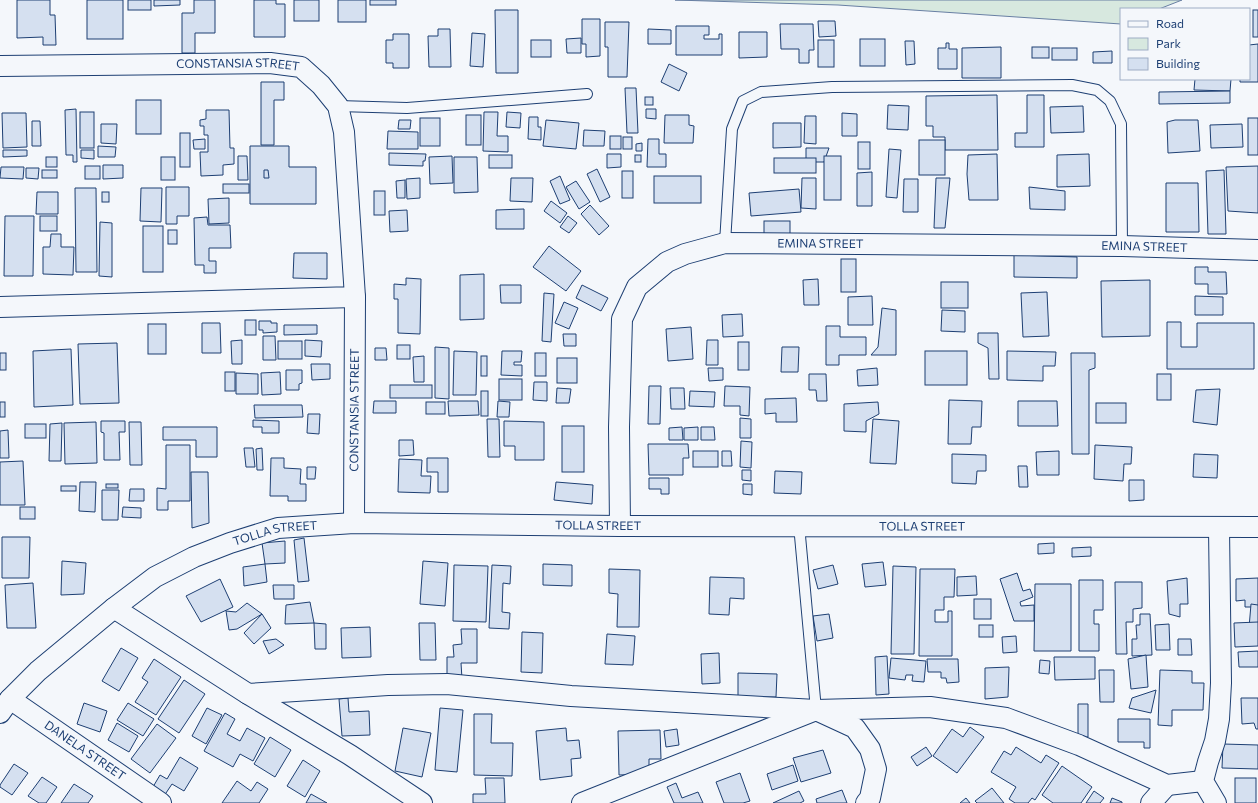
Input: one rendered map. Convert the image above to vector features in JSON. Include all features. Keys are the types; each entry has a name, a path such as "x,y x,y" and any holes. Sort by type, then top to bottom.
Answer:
{"street":[{"name":"CONSTANSIA STREET","path":"0,66 270,63 301,66 321,85 338,106 344,132 355,297 354,523"},
{"name":"EMINA STREET","path":"620,526 619,427 622,319 637,287 667,262 685,254 725,243 1122,246 1258,250"},
{"path":"0,307 355,297"},
{"name":"TOLLA STREET","path":"5,706 38,671 155,576 194,557 230,543 278,528 354,523 620,526 800,525 1258,527"},
{"path":"1216,803 1203,781 1215,741 1219,719 1221,683 1219,528"},
{"path":"114,608 248,694 350,755 422,803"},
{"path":"248,694 388,685 447,684 571,696 816,710 930,707 1006,718 1079,746 1167,785 1203,781"},
{"name":"DANELA STREET","path":"5,706 160,803"},
{"path":"582,803 816,710 855,728 870,749 876,769 871,800"},
{"path":"1150,803 1167,785"}],"lane":[{"path":"725,243 732,129 742,101 761,92 832,87 1072,85 1098,90 1110,101 1121,124 1122,246"},
{"path":"338,106 407,108 587,94"},
{"path":"800,525 816,710"}],"green space":[{"path":"675,0 1182,0 1162,8 1120,8 1120,24 838,5"}],"building":[{"path":"17,0 50,0 50,15 55,15 56,45 43,45 43,37 17,38"},
{"path":"87,0 123,0 123,39 87,39"},
{"path":"128,0 151,0 151,10 128,10"},
{"path":"154,0 180,0 180,5 154,6"},
{"path":"194,0 215,0 215,33 195,33 195,53 182,53 182,13 194,13"},
{"path":"254,0 276,0 276,4 285,4 285,37 254,37"},
{"path":"294,0 319,0 319,21 294,21"},
{"path":"338,0 366,0 366,22 338,22"},
{"path":"370,0 396,0 396,5 370,5"},
{"path":"495,10 518,10 518,73 496,73"},
{"path":"1253,10 1258,10 1258,37 1253,37"},
{"path":"582,19 600,19 600,56 586,57 586,44 582,44"},
{"path":"818,21 835,21 836,36 819,37"},
{"path":"605,22 629,22 627,77 608,77 608,47 605,47"},
{"path":"780,24 813,24 814,50 809,50 809,63 799,63 799,49 781,49"},
{"path":"676,26 709,26 709,35 704,35 704,39 719,39 719,34 722,34 722,55 676,55"},
{"path":"438,29 450,29 451,67 429,67 428,36 438,36"},
{"path":"648,29 671,30 671,44 648,44"},
{"path":"739,32 767,32 767,57 739,58"},
{"path":"472,33 485,34 483,67 470,66"},
{"path":"393,34 409,34 409,68 393,68 393,63 386,63 386,40 393,40"},
{"path":"581,38 581,53 567,53 566,39"},
{"path":"860,39 885,39 885,66 860,66"},
{"path":"531,40 551,40 551,57 531,57"},
{"path":"818,40 834,40 834,67 818,67"},
{"path":"905,41 914,41 915,64 906,65"},
{"path":"946,43 949,43 949,49 957,49 957,69 938,69 938,48 946,48"},
{"path":"1258,44 1258,82 1240,82 1240,80 1250,80 1250,45"},
{"path":"1001,47 1001,78 962,78 962,48"},
{"path":"1032,47 1049,47 1049,58 1032,58"},
{"path":"1052,48 1077,48 1077,60 1052,60"},
{"path":"1112,51 1112,63 1093,63 1093,52"},
{"path":"669,64 687,73 679,91 661,82"},
{"path":"1195,80 1231,80 1230,91 1194,90"},
{"path":"261,82 284,82 284,100 274,100 274,145 261,145"},
{"path":"625,88 636,88 638,133 627,133"},
{"path":"1230,91 1230,103 1159,104 1159,92"},
{"path":"997,95 998,150 945,150 945,137 933,137 933,126 926,126 926,96"},
{"path":"1027,95 1044,95 1044,147 1015,147 1015,133 1027,133"},
{"path":"645,97 653,97 653,105 645,105"},
{"path":"136,100 161,100 161,134 136,134"},
{"path":"888,105 909,106 908,130 887,129"},
{"path":"1083,106 1084,132 1051,133 1050,107"},
{"path":"76,109 77,162 73,162 73,155 66,155 65,110"},
{"path":"646,109 656,109 656,119 646,118"},
{"path":"206,110 229,110 230,148 234,148 234,164 223,165 223,175 201,176 200,152 208,152 208,135 204,135 204,126 200,126 200,120 206,119"},
{"path":"80,112 94,112 94,148 80,148"},
{"path":"484,112 498,112 497,136 508,136 508,152 483,151"},
{"path":"507,112 521,113 520,128 506,127"},
{"path":"2,113 26,113 27,147 3,148"},
{"path":"842,113 857,114 857,136 842,136"},
{"path":"466,115 481,115 481,145 466,145"},
{"path":"665,115 689,115 689,125 694,126 693,143 664,143"},
{"path":"805,116 816,116 816,144 804,143"},
{"path":"529,117 538,117 538,127 541,127 541,140 528,139"},
{"path":"420,118 440,118 440,146 420,146"},
{"path":"1248,118 1258,118 1258,155 1248,155"},
{"path":"399,120 411,120 410,129 398,129"},
{"path":"546,120 579,123 576,149 543,146"},
{"path":"1175,120 1198,120 1200,151 1168,153 1167,122"},
{"path":"32,121 40,121 41,146 32,146"},
{"path":"773,123 801,123 801,147 773,148"},
{"path":"101,124 117,124 116,144 101,143"},
{"path":"1242,124 1243,147 1211,148 1210,125"},
{"path":"584,130 605,131 604,146 583,146"},
{"path":"388,131 418,132 418,149 387,149"},
{"path":"180,133 190,133 190,167 180,167"},
{"path":"610,136 621,136 621,149 610,149"},
{"path":"623,137 632,137 632,149 623,149"},
{"path":"205,139 205,149 194,149 193,140"},
{"path":"648,139 659,139 659,154 666,154 666,167 647,167"},
{"path":"919,140 945,140 945,175 919,175"},
{"path":"858,142 870,142 870,169 858,169"},
{"path":"642,143 642,151 636,151 636,144"},
{"path":"98,146 116,147 115,157 98,157"},
{"path":"250,146 289,146 289,167 316,167 316,204 250,204"},
{"path":"806,148 829,148 824,162 806,162"},
{"path":"889,149 901,150 897,198 886,197"},
{"path":"3,150 27,150 27,156 3,157"},
{"path":"81,150 94,150 94,159 81,158"},
{"path":"389,153 426,154 425,161 423,161 423,166 389,165"},
{"path":"607,154 621,154 621,167 607,168"},
{"path":"997,154 998,200 969,200 967,174 968,155"},
{"path":"1089,154 1090,186 1057,187 1057,155"},
{"path":"489,155 512,155 512,168 489,168"},
{"path":"635,155 641,155 641,162 635,162"},
{"path":"238,156 247,156 248,180 238,180"},
{"path":"452,156 453,183 430,184 429,157"},
{"path":"824,156 841,156 841,200 824,200"},
{"path":"46,157 57,157 57,167 46,167"},
{"path":"161,157 175,157 175,180 161,180"},
{"path":"454,157 477,157 478,192 454,193"},
{"path":"774,158 816,158 816,173 774,173"},
{"path":"103,165 123,165 123,178 103,179"},
{"path":"85,166 100,166 100,179 85,179"},
{"path":"1258,166 1258,213 1228,211 1226,167"},
{"path":"1,167 24,167 23,179 0,178"},
{"path":"26,168 39,168 38,179 26,178"},
{"path":"597,169 610,197 600,202 587,174"},
{"path":"42,170 57,170 57,178 42,178"},
{"path":"264,170 268,170 269,178 264,178"},
{"path":"1224,170 1226,234 1208,234 1206,171"},
{"path":"622,171 633,171 633,198 622,198"},
{"path":"872,172 872,206 857,206 857,173"},
{"path":"560,176 570,200 560,204 550,181"},
{"path":"654,176 701,176 701,203 654,203"},
{"path":"420,178 420,198 407,199 406,179"},
{"path":"511,178 533,178 532,202 510,201"},
{"path":"802,178 816,178 816,209 801,208"},
{"path":"936,178 950,178 945,228 934,228"},
{"path":"904,179 918,179 918,212 903,212"},
{"path":"405,180 405,198 397,198 396,181"},
{"path":"576,181 590,202 579,209 566,187"},
{"path":"1166,183 1198,183 1199,232 1166,232"},
{"path":"223,184 249,184 249,193 223,193"},
{"path":"166,187 189,187 189,216 177,216 177,224 166,224"},
{"path":"1029,187 1065,191 1065,210 1030,209"},
{"path":"75,188 96,188 97,272 76,272"},
{"path":"141,188 162,188 161,222 140,221"},
{"path":"799,189 801,212 751,216 749,193"},
{"path":"374,191 385,191 385,215 374,215"},
{"path":"37,192 58,192 58,214 36,214"},
{"path":"102,192 109,192 109,202 102,202"},
{"path":"229,198 229,223 209,224 208,199"},
{"path":"551,201 567,213 560,223 544,211"},
{"path":"590,205 609,226 599,235 581,214"},
{"path":"524,209 524,229 496,229 496,210"},
{"path":"407,210 408,231 390,232 389,211"},
{"path":"5,216 34,216 33,276 4,276"},
{"path":"40,216 57,216 57,231 40,231"},
{"path":"568,216 577,223 569,233 560,227"},
{"path":"207,217 208,225 230,225 231,248 209,248 209,261 216,261 216,273 204,273 204,265 195,265 194,218"},
{"path":"764,221 790,221 790,234 764,234"},
{"path":"100,222 112,223 112,277 99,276"},
{"path":"143,226 163,226 163,272 143,272"},
{"path":"168,230 177,230 177,244 168,244"},
{"path":"51,234 61,234 61,247 74,247 73,275 43,274 43,247 50,247"},
{"path":"549,246 581,271 566,291 533,267"},
{"path":"294,253 327,253 327,279 293,278"},
{"path":"1014,255 1077,257 1077,278 1014,277"},
{"path":"841,259 856,259 856,292 841,292"},
{"path":"1195,267 1208,267 1208,272 1226,272 1227,294 1208,294 1208,284 1195,284"},
{"path":"484,274 484,319 460,320 460,275"},
{"path":"406,278 421,279 420,334 398,333 398,299 394,299 394,284 406,285"},
{"path":"818,279 819,305 804,305 803,280"},
{"path":"1150,280 1150,336 1102,337 1101,281"},
{"path":"941,282 968,282 968,308 941,308"},
{"path":"500,285 521,285 521,303 501,303"},
{"path":"582,285 608,298 601,311 576,298"},
{"path":"1047,292 1049,336 1023,337 1021,293"},
{"path":"544,293 554,294 551,342 542,341"},
{"path":"872,296 873,325 848,325 848,297"},
{"path":"1195,296 1223,297 1223,315 1195,315"},
{"path":"564,302 578,308 569,329 555,323"},
{"path":"882,308 896,310 896,355 871,355 878,347"},
{"path":"942,310 965,311 965,332 941,331"},
{"path":"742,314 743,336 723,337 722,315"},
{"path":"245,320 256,320 256,335 245,335"},
{"path":"259,321 271,321 271,323 277,323 277,332 263,333 263,330 259,330"},
{"path":"1167,322 1181,322 1181,347 1197,347 1197,323 1254,323 1254,369 1167,369"},
{"path":"202,323 220,323 221,353 202,353"},
{"path":"148,324 166,324 166,354 148,354"},
{"path":"284,325 317,325 317,334 284,335"},
{"path":"826,326 840,326 840,337 866,337 866,355 839,355 839,365 826,365"},
{"path":"691,327 693,359 668,361 666,329"},
{"path":"978,333 998,333 999,379 989,379 988,348 978,343"},
{"path":"563,334 576,334 576,346 564,346"},
{"path":"263,336 275,336 276,360 263,360"},
{"path":"242,340 242,364 232,364 231,341"},
{"path":"305,340 322,341 321,357 305,356"},
{"path":"707,340 718,340 718,365 706,365"},
{"path":"278,341 302,341 302,359 278,359"},
{"path":"738,342 749,342 749,370 738,370"},
{"path":"117,343 119,403 80,404 78,344"},
{"path":"397,345 410,345 410,359 397,359"},
{"path":"435,347 449,348 449,399 435,398"},
{"path":"782,347 799,347 798,372 781,372"},
{"path":"375,348 386,348 387,360 375,360"},
{"path":"71,349 73,405 34,407 33,351"},
{"path":"454,351 477,352 476,395 453,395"},
{"path":"502,351 522,351 521,362 514,362 514,365 522,365 522,376 501,375"},
{"path":"925,351 967,351 967,385 925,385"},
{"path":"1007,351 1056,352 1055,366 1043,366 1043,381 1007,380"},
{"path":"0,353 6,353 6,370 0,370"},
{"path":"535,353 546,353 546,376 535,376"},
{"path":"1071,353 1095,353 1095,368 1089,370 1089,454 1072,454"},
{"path":"424,356 424,382 414,382 413,357"},
{"path":"481,356 487,356 487,376 481,376"},
{"path":"557,358 577,358 577,383 557,383"},
{"path":"311,364 330,364 330,379 312,380"},
{"path":"708,368 723,368 723,380 709,381"},
{"path":"877,368 878,385 858,386 857,370"},
{"path":"286,370 302,370 302,383 299,384 299,390 286,390"},
{"path":"225,372 235,372 235,391 225,391"},
{"path":"280,372 281,394 262,395 261,373"},
{"path":"236,373 258,374 258,394 236,394"},
{"path":"809,374 826,374 827,401 817,401 816,390 809,390"},
{"path":"1157,374 1171,374 1171,400 1157,400"},
{"path":"499,379 522,379 522,400 499,400"},
{"path":"534,382 547,382 547,401 533,400"},
{"path":"390,385 432,385 432,398 390,398"},
{"path":"649,386 661,386 660,424 648,424"},
{"path":"725,386 750,387 749,416 740,415 740,406 724,406"},
{"path":"557,388 571,389 569,403 556,403"},
{"path":"670,388 684,388 685,409 671,409"},
{"path":"1220,389 1217,425 1193,422 1196,390"},
{"path":"481,391 488,391 488,416 481,416"},
{"path":"690,391 715,392 714,407 689,406"},
{"path":"796,398 797,422 776,422 776,413 765,414 765,399"},
{"path":"949,400 982,401 981,427 972,427 971,444 948,444"},
{"path":"374,401 396,401 396,413 373,413"},
{"path":"448,401 478,401 479,415 449,416"},
{"path":"498,401 510,402 509,417 497,417"},
{"path":"1018,401 1057,401 1058,426 1018,426"},
{"path":"0,402 5,402 5,417 0,417"},
{"path":"426,402 445,402 445,414 426,414"},
{"path":"878,402 879,414 866,421 866,432 844,431 844,404"},
{"path":"1096,403 1126,403 1126,423 1096,423"},
{"path":"254,405 302,405 303,417 255,418"},
{"path":"308,414 320,414 319,434 307,433"},
{"path":"740,418 751,419 751,438 740,438"},
{"path":"487,419 499,419 500,457 488,457"},
{"path":"873,419 899,421 896,464 870,463"},
{"path":"253,420 279,421 279,433 262,433 262,427 253,427"},
{"path":"101,421 125,421 125,432 119,432 120,460 104,460 104,433 101,432"},
{"path":"504,421 544,422 544,460 515,460 515,446 504,446"},
{"path":"96,422 97,463 65,464 64,423"},
{"path":"129,422 141,422 142,465 130,465"},
{"path":"62,423 61,461 49,461 50,424"},
{"path":"25,424 46,424 46,438 25,438"},
{"path":"562,426 584,426 584,472 562,472"},
{"path":"163,427 217,427 217,457 196,457 196,440 163,440"},
{"path":"682,427 683,440 669,440 669,428"},
{"path":"698,427 698,440 684,440 684,428"},
{"path":"701,427 714,427 715,440 701,440"},
{"path":"8,430 9,458 0,458 0,431"},
{"path":"399,440 413,440 414,455 399,456"},
{"path":"741,441 752,442 751,468 740,467"},
{"path":"648,444 688,444 689,458 683,458 683,475 649,475"},
{"path":"166,445 190,445 190,501 168,501 168,510 157,510 157,488 166,489"},
{"path":"1095,445 1132,447 1131,464 1124,464 1123,481 1094,479"},
{"path":"244,448 253,448 255,467 246,467"},
{"path":"262,448 263,470 257,470 256,449"},
{"path":"693,451 718,451 718,467 693,467"},
{"path":"722,451 731,451 732,466 722,466"},
{"path":"1059,451 1059,475 1037,475 1036,452"},
{"path":"952,454 986,455 986,471 977,471 976,484 952,483"},
{"path":"1194,454 1218,455 1217,478 1193,477"},
{"path":"271,458 284,458 284,468 301,469 300,484 306,484 306,501 288,501 288,496 270,496"},
{"path":"427,458 448,458 448,492 438,492 438,472 427,472"},
{"path":"399,459 422,460 421,476 431,476 430,493 398,492"},
{"path":"23,461 25,505 0,505 0,462"},
{"path":"1018,466 1027,466 1028,487 1019,487"},
{"path":"307,467 316,467 315,479 307,479"},
{"path":"742,470 751,470 751,481 742,480"},
{"path":"775,471 802,472 801,494 774,493"},
{"path":"191,472 208,472 209,523 192,528"},
{"path":"649,478 669,478 669,494 661,494 661,489 649,489"},
{"path":"1129,480 1144,480 1144,500 1129,501"},
{"path":"80,482 96,482 95,512 79,511"},
{"path":"556,482 593,485 592,504 554,500"},
{"path":"106,484 118,484 118,488 106,488"},
{"path":"743,484 752,484 752,495 743,494"},
{"path":"61,486 76,486 76,491 61,491"},
{"path":"130,489 144,489 144,501 129,501"},
{"path":"102,490 119,490 118,520 102,520"},
{"path":"20,507 35,507 35,519 20,519"},
{"path":"123,507 141,508 141,518 122,517"},
{"path":"2,537 30,537 29,578 2,578"},
{"path":"304,538 309,581 298,582 294,540"},
{"path":"285,541 285,563 265,564 262,543"},
{"path":"1054,543 1054,553 1038,554 1038,544"},
{"path":"1091,547 1091,556 1072,557 1072,548"},
{"path":"62,561 86,563 84,594 61,595"},
{"path":"423,561 448,563 445,606 420,604"},
{"path":"883,562 886,585 865,587 862,564"},
{"path":"265,564 267,582 244,586 243,567"},
{"path":"543,564 572,565 572,586 543,585"},
{"path":"454,565 488,566 486,622 453,621"},
{"path":"492,565 511,566 510,584 503,583 502,612 510,613 509,629 489,628"},
{"path":"833,565 838,584 818,589 813,570"},
{"path":"893,566 916,567 914,654 891,654"},
{"path":"609,569 640,570 639,627 617,627 618,594 609,593"},
{"path":"920,569 955,569 954,597 944,597 944,610 935,610 935,622 948,622 948,611 952,611 952,656 919,656"},
{"path":"1017,573 1023,591 1030,589 1033,597 1020,602 1021,606 1034,605 1034,621 1014,621 1000,579"},
{"path":"976,576 977,595 957,596 957,577"},
{"path":"710,577 744,578 744,599 730,598 729,615 709,614"},
{"path":"1187,578 1188,604 1180,604 1180,617 1169,614 1167,581"},
{"path":"1258,578 1258,607 1245,607 1245,600 1236,601 1236,579"},
{"path":"220,579 233,607 201,622 186,596"},
{"path":"1079,580 1103,580 1103,610 1094,610 1094,624 1099,624 1099,651 1079,651"},
{"path":"1115,582 1142,582 1142,608 1133,609 1133,622 1126,622 1127,654 1116,654"},
{"path":"33,583 36,628 7,628 5,585"},
{"path":"1035,584 1071,584 1071,651 1034,651"},
{"path":"273,585 294,585 294,599 274,599"},
{"path":"974,599 991,599 991,619 974,619"},
{"path":"310,602 314,623 285,624 286,605"},
{"path":"247,603 262,614 237,629 229,630 226,611 236,612"},
{"path":"1251,604 1258,605 1258,629 1249,628"},
{"path":"262,614 271,628 254,644 244,633"},
{"path":"829,614 833,638 817,641 813,616"},
{"path":"1140,614 1150,614 1152,655 1132,656 1132,639 1137,639 1136,625 1140,625"},
{"path":"1258,622 1258,646 1235,647 1234,623"},
{"path":"314,623 326,624 326,649 315,649"},
{"path":"419,623 435,623 436,660 420,660"},
{"path":"1169,624 1170,650 1156,650 1155,625"},
{"path":"979,625 993,625 993,637 979,637"},
{"path":"370,627 371,657 342,658 341,628"},
{"path":"461,629 477,629 477,663 461,663 462,679 447,679 447,657 454,657 453,645 462,644"},
{"path":"522,632 543,633 542,673 521,672"},
{"path":"607,634 635,636 633,665 605,664"},
{"path":"1016,636 1017,652 1003,653 1002,637"},
{"path":"276,639 284,645 269,654 263,641"},
{"path":"1178,639 1191,639 1192,655 1178,655"},
{"path":"121,648 138,658 119,691 102,681"},
{"path":"1258,651 1258,667 1239,667 1238,652"},
{"path":"719,653 720,683 702,684 701,654"},
{"path":"1146,655 1148,687 1131,689 1128,659"},
{"path":"887,656 889,694 876,695 875,657"},
{"path":"1054,657 1095,657 1095,679 1055,680"},
{"path":"891,658 926,661 924,682 912,681 913,675 906,675 905,680 889,678"},
{"path":"154,659 181,677 156,715 135,702 148,682 142,678"},
{"path":"927,659 958,659 959,682 947,683 946,678 941,678 941,672 928,672"},
{"path":"1040,660 1050,661 1049,674 1039,673"},
{"path":"1009,667 1008,697 985,699 985,668"},
{"path":"1099,670 1114,670 1114,702 1100,702"},
{"path":"1160,670 1192,671 1192,683 1204,683 1203,710 1172,710 1172,726 1158,725"},
{"path":"738,673 777,674 776,697 738,697"},
{"path":"184,680 205,694 179,733 158,719"},
{"path":"1156,690 1151,713 1129,708 1132,698"},
{"path":"348,698 349,712 369,711 370,735 342,736 339,699"},
{"path":"1241,698 1258,698 1258,729 1256,729 1254,723 1242,724"},
{"path":"84,703 107,711 100,732 77,724"},
{"path":"128,703 154,719 143,736 117,720"},
{"path":"1078,704 1088,704 1088,737 1078,738"},
{"path":"207,708 222,715 206,744 192,736"},
{"path":"440,708 463,710 457,772 435,770"},
{"path":"225,713 235,719 227,734 240,741 247,728 265,738 253,761 240,754 233,767 204,751"},
{"path":"474,714 492,714 491,743 513,743 512,776 474,775"},
{"path":"1118,719 1150,719 1150,748 1144,748 1144,742 1118,742"},
{"path":"117,723 138,736 129,752 108,740"},
{"path":"157,724 176,738 150,773 131,759"},
{"path":"970,727 984,737 957,773 933,756 952,729 963,737"},
{"path":"403,728 431,733 422,777 395,771"},
{"path":"566,728 567,741 579,740 581,758 571,759 572,776 540,780 536,731"},
{"path":"677,729 679,745 666,747 664,731"},
{"path":"660,730 661,759 649,759 649,774 619,775 618,731"},
{"path":"270,737 291,750 275,777 254,764"},
{"path":"1223,744 1258,745 1258,769 1222,768"},
{"path":"926,747 932,756 917,766 911,757"},
{"path":"1016,747 1041,763 1046,755 1059,763 1035,800 1032,798 1028,803 1015,803 1009,799 1016,787 991,772 1004,751 1011,755"},
{"path":"823,750 831,773 801,782 793,758"},
{"path":"180,757 198,768 184,791 172,784 162,799 150,792 160,775 167,779"},
{"path":"303,760 320,771 305,797 287,786"},
{"path":"14,764 28,773 12,795 0,787 0,785"},
{"path":"793,765 798,781 772,790 767,774"},
{"path":"1062,766 1092,787 1081,803 1053,803 1042,795"},
{"path":"740,773 750,801 743,803 724,803 716,782"},
{"path":"42,777 57,787 46,803 39,803 28,796"},
{"path":"485,778 504,778 505,803 473,803 473,794 486,794"},
{"path":"1235,778 1256,778 1256,803 1235,803"},
{"path":"237,781 251,791 257,782 268,789 259,803 222,803"},
{"path":"676,783 682,798 698,792 703,803 674,803 667,787"},
{"path":"74,784 93,796 88,803 61,803"},
{"path":"992,788 1004,803 977,803 975,801"},
{"path":"842,790 847,803 817,803 816,799"},
{"path":"799,791 804,801 800,803 773,803"},
{"path":"1094,791 1104,798 1100,803 1086,803"},
{"path":"311,794 327,803 306,803"},
{"path":"966,798 970,803 960,803"},
{"path":"1112,798 1122,802 1122,803 1110,803"}]}
